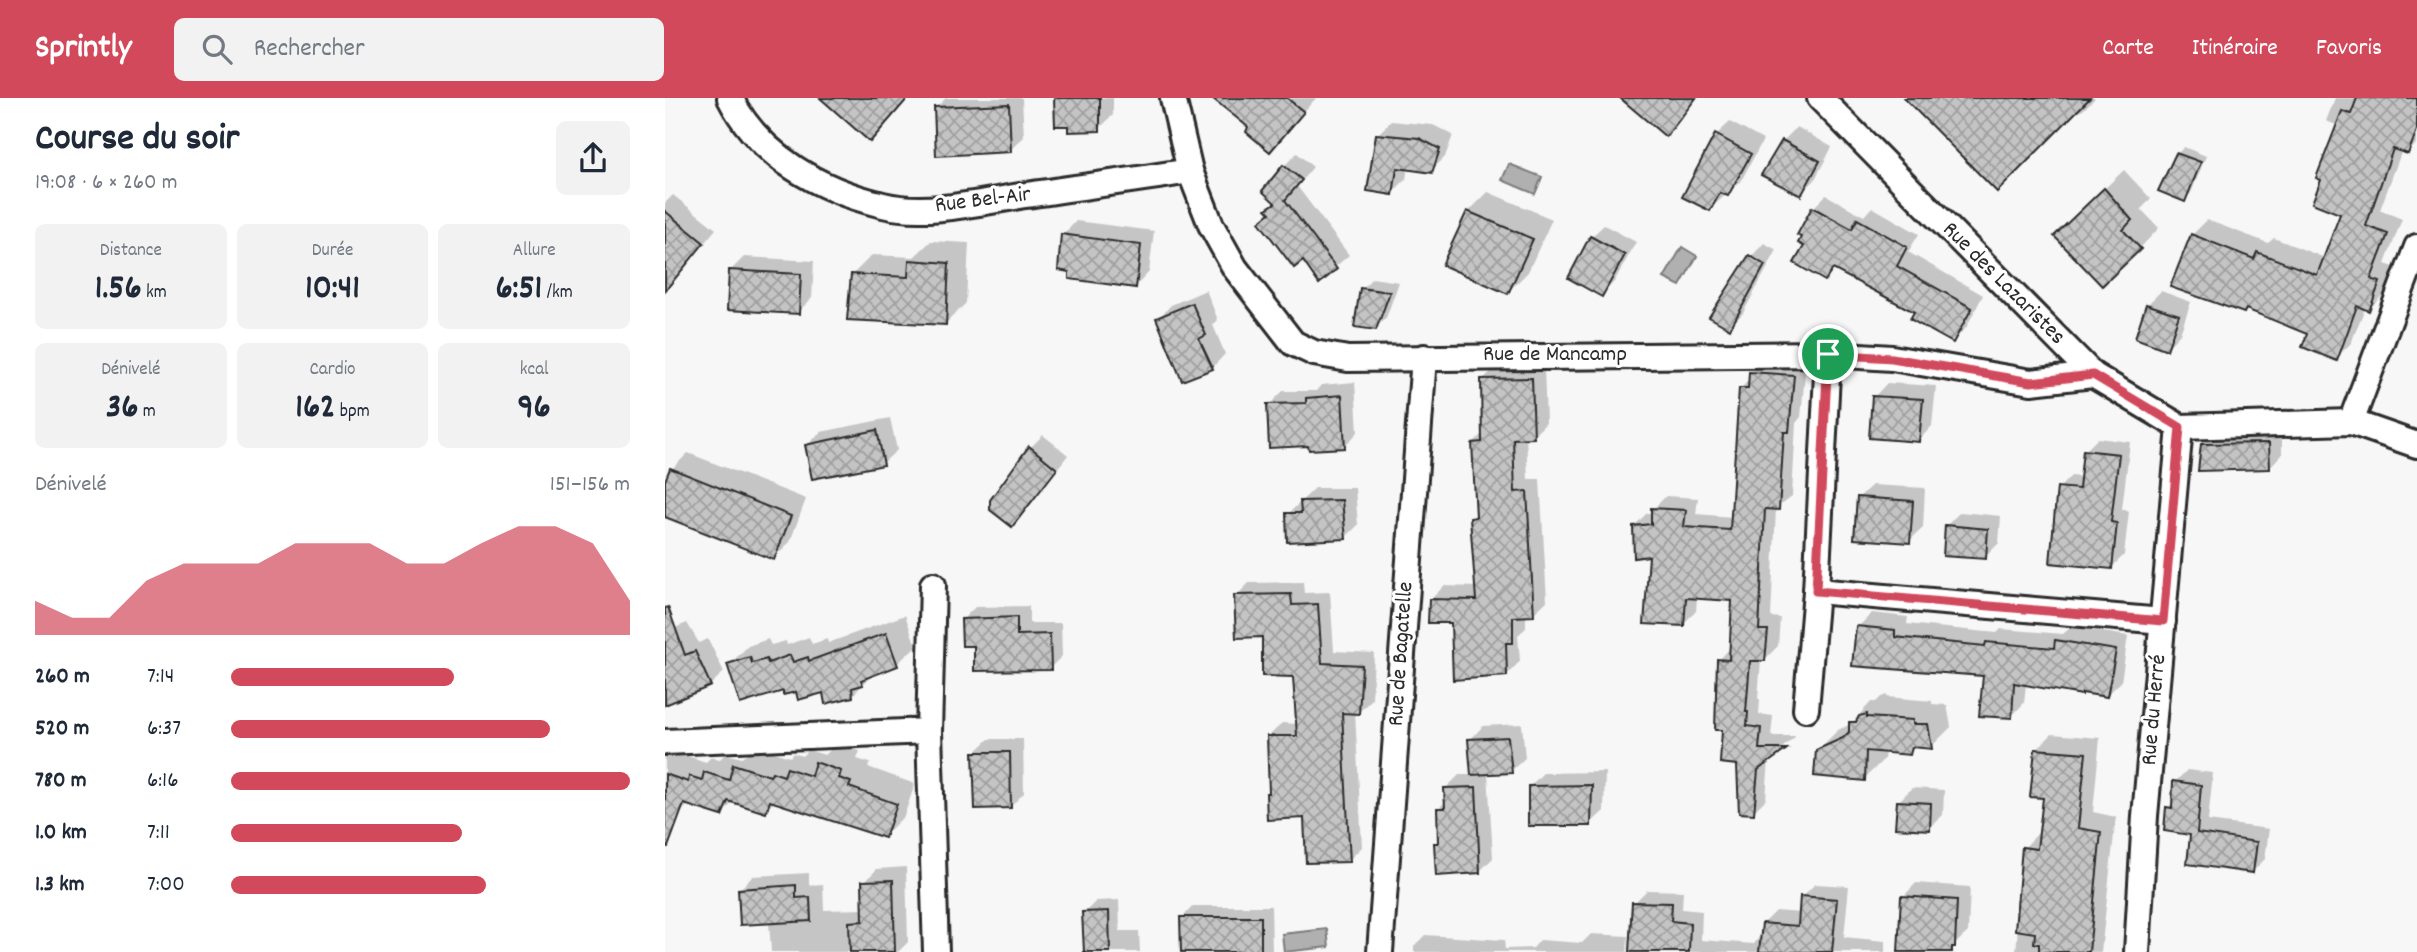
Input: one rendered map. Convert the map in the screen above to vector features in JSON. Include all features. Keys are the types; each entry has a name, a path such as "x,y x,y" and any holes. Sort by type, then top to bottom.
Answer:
{"street":[{"name":"Rue Bel-Air","path":"730,98 739,116 760,141 791,169 834,188 884,205 936,209 1190,171"},
{"name":"Rue de Mancamp","path":"1173,98 1190,171 1211,225 1235,268 1293,343 1314,353 1348,359 1424,356 1828,354 1892,358 2031,382 2093,375"},
{"name":"Rue des Lazaristes","path":"1820,98 2093,375 2180,427"},
{"path":"2351,422 2417,247"},
{"path":"1806,709 1816,591 1828,354"},
{"name":"Rue de Bagatelle","path":"1380,952 1424,356"},
{"path":"2180,427 2351,422 2417,445"},
{"name":"Rue du Herré","path":"2137,952 2145,816 2180,427"},
{"path":"933,585 929,731 936,952"},
{"path":"1816,591 2163,621"},
{"path":"665,741 929,731"}],"shaded area":[{"path":"1509,164 1542,177 1535,194 1502,180"},
{"path":"1682,247 1697,256 1680,286 1664,278"},
{"path":"1327,929 1329,947 1284,952 1282,934"}],"building":[{"path":"820,98 908,98 870,142"},
{"path":"1054,98 1100,98 1100,131 1068,132 1068,126 1055,126"},
{"path":"1212,98 1287,98 1304,112 1270,152 1246,132 1248,127"},
{"path":"1620,98 1696,98 1666,137"},
{"path":"1904,98 2090,98 1997,192"},
{"path":"2357,98 2417,98 2417,130 2408,154 2393,149 2366,226 2388,234 2371,279 2380,282 2369,311 2357,306 2337,361 2302,347 2307,334 2246,309 2244,313 2170,287 2191,234 2254,259 2257,252 2317,275 2340,214 2312,203 2321,180 2316,178 2342,111 2351,114"},
{"path":"1009,104 1011,152 936,156 934,107"},
{"path":"1376,134 1419,138 1440,149 1432,173 1397,168 1393,195 1367,191"},
{"path":"1715,134 1751,154 1728,196 1720,193 1710,211 1682,197"},
{"path":"1782,140 1820,161 1801,196 1761,175"},
{"path":"2176,153 2201,162 2185,202 2158,191"},
{"path":"1283,165 1302,180 1285,200 1337,269 1319,284 1303,261 1294,268 1259,222 1270,213 1266,209 1275,203 1262,191"},
{"path":"2104,188 2132,220 2123,230 2141,249 2102,286 2054,236"},
{"path":"1812,207 1852,229 1857,219 1907,247 1897,266 1972,308 1953,343 1910,319 1914,312 1833,269 1825,281 1794,263 1804,246 1798,243 1801,237 1797,235"},
{"path":"665,211 704,243 665,291"},
{"path":"1467,211 1533,239 1508,294 1442,265"},
{"path":"1061,234 1141,245 1136,288 1069,279 1069,272 1058,270"},
{"path":"1590,236 1625,255 1602,297 1568,278"},
{"path":"1749,255 1765,265 1730,329 1709,317"},
{"path":"909,260 949,263 946,325 847,320 851,274 908,277"},
{"path":"729,270 801,274 799,314 727,310"},
{"path":"1360,288 1390,292 1376,330 1354,327"},
{"path":"1192,303 1206,335 1199,339 1213,369 1182,381 1156,318"},
{"path":"2146,304 2179,315 2167,350 2135,338"},
{"path":"1749,372 1794,375 1789,432 1784,432 1779,510 1765,509 1759,630 1768,630 1765,661 1750,661 1746,712 1747,726 1761,728 1759,749 1787,749 1758,770 1754,814 1739,813 1737,765 1720,763 1722,730 1715,730 1717,659 1729,660 1732,601 1686,598 1684,626 1644,624 1649,556 1634,558 1633,526 1651,524 1651,508 1686,510 1684,527 1730,530 1739,388 1748,388"},
{"path":"1532,378 1534,438 1513,439 1515,492 1527,491 1534,616 1513,617 1513,643 1506,643 1507,676 1453,680 1451,623 1428,623 1429,599 1476,600 1470,518 1476,517 1472,443 1482,442 1481,379"},
{"path":"1342,395 1345,448 1269,448 1267,404 1306,403 1306,398"},
{"path":"1872,396 1923,399 1919,442 1869,438"},
{"path":"877,430 884,465 812,479 805,445"},
{"path":"2269,443 2270,469 2198,471 2201,444"},
{"path":"1029,446 1057,469 1012,527 990,510 990,500"},
{"path":"2083,450 2119,454 2111,522 2117,523 2112,569 2050,563 2057,487 2079,489"},
{"path":"670,468 791,516 774,560 665,517 665,481"},
{"path":"1857,497 1913,501 1910,543 1854,539"},
{"path":"1342,500 1346,539 1287,542 1286,513 1301,513 1300,501"},
{"path":"1945,525 1988,529 1986,559 1943,556"},
{"path":"1291,594 1292,605 1318,604 1322,663 1362,665 1359,714 1342,713 1350,862 1306,863 1304,818 1267,820 1267,736 1297,736 1293,677 1262,676 1262,637 1236,638 1234,595"},
{"path":"668,607 685,655 695,651 711,686 665,705 665,608"},
{"path":"1017,617 1017,635 1050,634 1051,670 974,671 974,646 962,646 961,619"},
{"path":"1856,626 1895,630 1895,637 1985,646 1986,642 2054,648 2055,640 2116,650 2107,697 2014,683 2012,718 1979,716 1983,676 1852,666"},
{"path":"886,633 898,666 861,680 863,685 852,688 853,697 825,704 823,693 798,700 796,692 783,695 783,691 740,704 727,664 750,657 752,663 767,659 768,663 790,655 793,662 808,657 809,661"},
{"path":"1867,714 1867,717 1913,720 1913,724 1928,724 1932,749 1912,747 1910,755 1866,751 1865,781 1814,776 1816,750 1843,738 1849,732 1849,722 1856,722 1859,716"},
{"path":"1508,737 1512,773 1471,775 1468,739"},
{"path":"2035,749 2086,753 2078,828 2101,832 2089,952 2039,952 2039,944 2034,943 2035,933 2015,930 2022,847 2037,849 2043,798 2030,797"},
{"path":"973,752 1010,752 1011,808 975,809"},
{"path":"815,762 841,771 839,778 851,782 849,787 897,804 885,838 770,801 766,813 728,801 722,816 684,804 668,847 665,846 665,774 688,782 689,776 702,780 704,772 729,780 733,764 770,776 772,772 784,776 787,768 811,776"},
{"path":"2173,781 2201,785 2197,833 2257,842 2253,873 2187,864 2190,835 2164,831 2166,807 2172,808"},
{"path":"1592,785 1591,826 1528,826 1528,786"},
{"path":"1476,787 1480,873 1436,876 1434,843 1438,843 1437,808 1445,808 1444,788"},
{"path":"1897,801 1931,803 1930,830 1895,828"},
{"path":"893,880 895,952 850,952 849,922 863,921 862,881"},
{"path":"796,885 796,898 810,897 811,921 740,925 738,889"},
{"path":"1800,896 1837,899 1832,952 1759,952 1762,923 1798,926"},
{"path":"1901,896 1957,900 1955,947 1952,947 1952,952 1898,952"},
{"path":"1632,902 1672,903 1671,921 1690,923 1689,952 1629,952"},
{"path":"1109,911 1110,952 1084,952 1082,912"},
{"path":"1180,917 1261,917 1261,952 1181,952"}],"route":[{"path":"1828,354 1892,358 2031,382 2093,375 2180,427 2163,621 1816,591 1828,354"}]}
